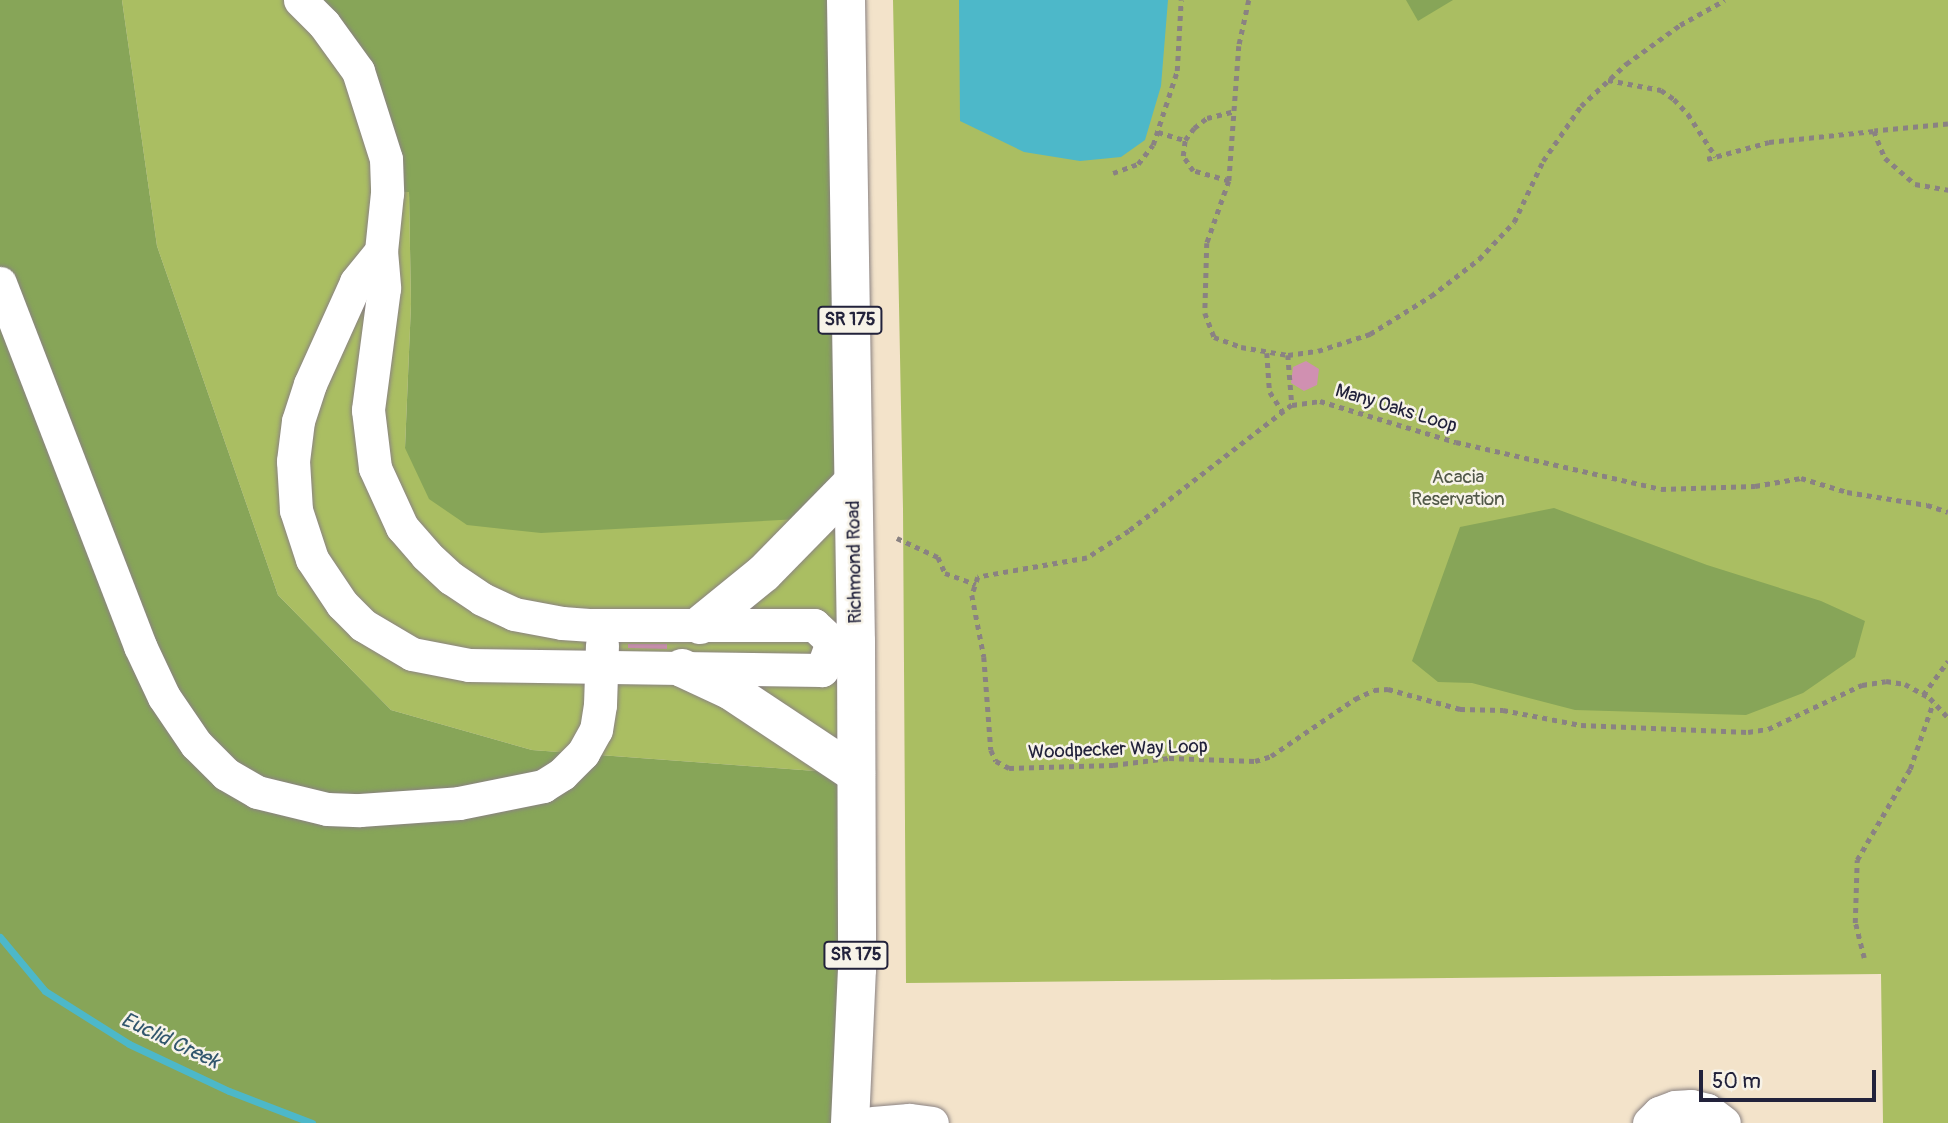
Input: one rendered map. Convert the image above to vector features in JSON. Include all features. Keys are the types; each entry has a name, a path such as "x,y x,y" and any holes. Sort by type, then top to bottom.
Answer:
{"main road":[{"name":"Richmond Road","path":"846,0 856,774 856,969 850,1123"},
{"path":"700,625 764,573 853,482"},
{"path":"682,668 732,691 856,774"}],"street":[{"path":"300,0 324,24 358,71 376,120 386,159 387,193 382,251 384,288 369,399 370,435 375,468 386,498 402,527 426,555 482,599 527,617 562,623 602,625 814,625 832,642 822,670 469,665 412,654 363,625 342,604 312,559 299,520 293,479 298,421 310,384 356,282 382,251"},
{"path":"0,283 140,646 170,707 196,744 226,774 257,792 327,809 459,803 543,786 562,774 576,760 596,730 602,625"},
{"path":"1649,1123 1659,1113 1675,1107 1691,1106 1707,1110 1724,1123"},
{"path":"873,1123 909,1120 932,1123"}],"path":[{"path":"1113,173 1138,164 1153,145 1177,71 1181,0"},
{"path":"1249,0 1240,46 1228,181 1207,243 1205,313 1214,337 1267,353 1288,355 1318,351 1370,334 1431,296 1479,259 1514,222 1543,161 1581,106 1608,80 1680,24 1725,0"},
{"path":"1608,80 1661,90 1674,99 1688,114 1716,157"},
{"path":"1228,181 1193,171 1184,156 1185,140 1207,118 1235,111"},
{"path":"1707,159 1769,142 1948,124"},
{"path":"1874,131 1885,158 1915,184 1948,190"},
{"path":"1158,132 1185,140"},
{"path":"1267,353 1270,392 1283,412"},
{"path":"897,538 938,557 945,573 976,584 978,577 1087,558 1129,531 1292,405 1288,355"},
{"name":"Many Oaks Loop","path":"1292,405 1320,401 1456,442 1661,489 1755,486 1801,478 1847,492 1927,505 1948,512"},
{"name":"Woodpecker Way Loop","path":"976,584 972,594 984,657 991,750 996,761 1009,768 1113,765 1169,758 1255,761 1271,756 1355,699 1374,690 1398,691 1460,709 1503,710 1581,724 1667,726 1728,732 1768,729 1862,685 1886,681 1905,684 1934,702 1948,718"},
{"path":"1923,695 1948,661"},
{"path":"1864,958 1855,923 1857,860 1910,769 1934,702"}],"green space":[{"path":"0,0 122,0 157,246 278,595 391,710 532,750 856,774 850,1123 0,1123"},
{"path":"122,0 300,0 409,192 411,304 405,448 817,517 854,516 856,774 532,750 391,710 278,595 157,246"},
{"path":"300,0 846,0 854,516 541,533 467,525 429,499 405,448 411,304 409,192 387,193 376,120"},
{"name":"Acacia Reservation","path":"893,0 1948,0 1948,1123 1883,1123 1881,974 906,983 903,509"},
{"path":"1406,0 1453,0 1418,21"},
{"path":"1554,508 1707,565 1821,601 1865,621 1855,657 1803,693 1746,715 1575,710 1472,683 1438,682 1412,661 1460,527"}],"water":[{"path":"959,0 1168,0 1161,86 1145,140 1121,157 1080,161 1024,152 960,121"}],"building":[{"path":"1306,361 1319,369 1317,385 1304,391 1291,383 1293,367"},
{"path":"628,644 667,644 667,649 628,648"}],"waterway":[{"name":"Euclid Creek","path":"0,937 45,991 129,1044 229,1091 312,1123"}]}
